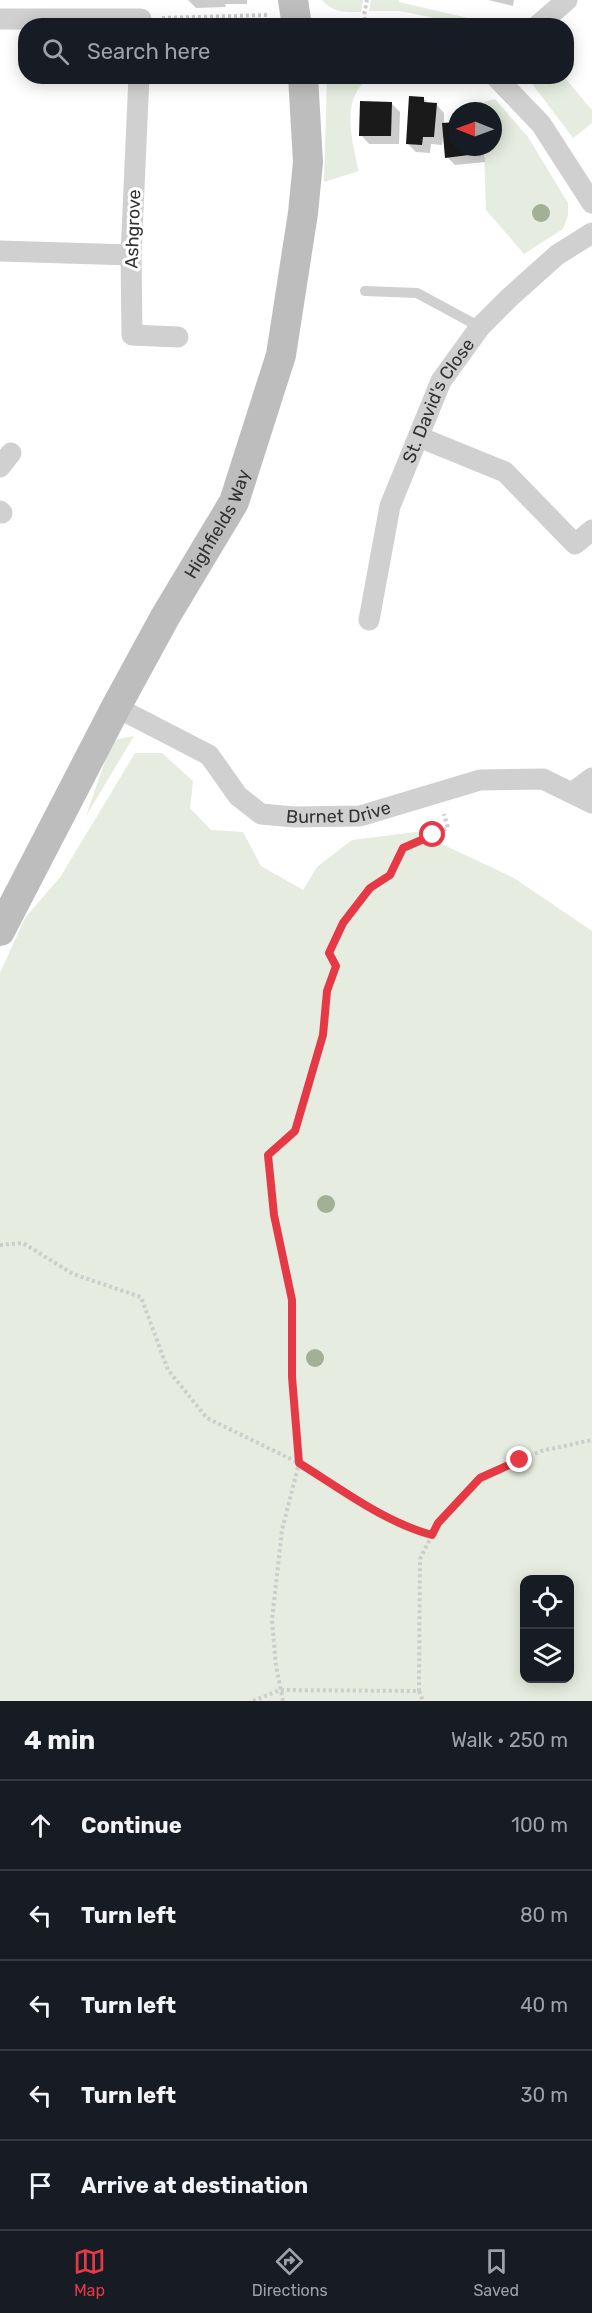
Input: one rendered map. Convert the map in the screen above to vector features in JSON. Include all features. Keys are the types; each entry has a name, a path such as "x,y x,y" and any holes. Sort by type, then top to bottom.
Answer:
{"main road":[{"name":"Highfields Way","path":"0,930 165,617 234,502 281,355 303,213 308,162 303,84"}],"street":[{"path":"546,18 567,0"},
{"path":"35,18 141,15"},
{"path":"0,19 18,18"},
{"name":"Ashgrove","path":"139,84 131,255 132,335 178,338"},
{"path":"503,84 541,124 592,203"},
{"name":"St. David's Close","path":"369,620 390,506 441,381 480,327 557,255 592,232"},
{"path":"0,251 131,255"},
{"path":"418,437 505,472 574,544 592,530"},
{"name":"Burnet Drive","path":"116,707 209,755 238,796 261,814 294,818 360,816 480,780 543,778 592,802"},
{"path":"572,793 592,778"}],"lane":[{"path":"365,291 417,292 480,327"}],"path":[{"path":"365,18 367,0"},
{"path":"141,15 270,15 295,12"},
{"path":"282,1701 272,1620 282,1530 299,1463 292,1377 292,1300 274,1215 268,1155 295,1131 323,1035 327,991 336,966 329,953 343,923 370,888 390,875 403,848 448,828"},
{"path":"0,1245 23,1243 73,1274 141,1297 168,1370 207,1418 299,1463 370,1507 413,1530 432,1535"},
{"path":"423,1701 419,1691 420,1559 438,1523 480,1478 541,1451 592,1440"},
{"path":"253,1701 280,1690 419,1691"}],"shaded area":[{"path":"322,0 363,0 361,12 345,12 335,10"},
{"path":"371,0 399,0 399,2 468,18 432,18 399,11 369,11"},
{"path":"327,84 363,84 355,95 350,119 359,171 324,182"},
{"path":"532,84 570,84 592,110 592,123 573,138"},
{"path":"502,107 528,137 568,203 568,216 563,229 524,254 486,210 484,156 502,156"},
{"path":"134,736 86,816 110,747 118,739"},
{"path":"135,753 162,753 193,781 190,808 211,830 243,832 261,866 303,890 317,867 352,840 416,832 514,878 592,931 592,1701 0,1701 0,973 25,918 61,876"}],"building":[{"path":"409,96 424,97 424,102 437,103 434,137 423,137 422,145 406,144"},
{"path":"360,101 392,102 391,136 359,136"},
{"path":"442,123 448,123 448,156 461,156 445,158"}],"route":[{"path":"433,835 403,848 390,875 370,888 343,923 329,953 336,966 327,991 323,1035 295,1131 268,1155 274,1215 292,1300 292,1377 299,1463 370,1507 413,1530 432,1535 438,1523 480,1478 520,1460"}]}
